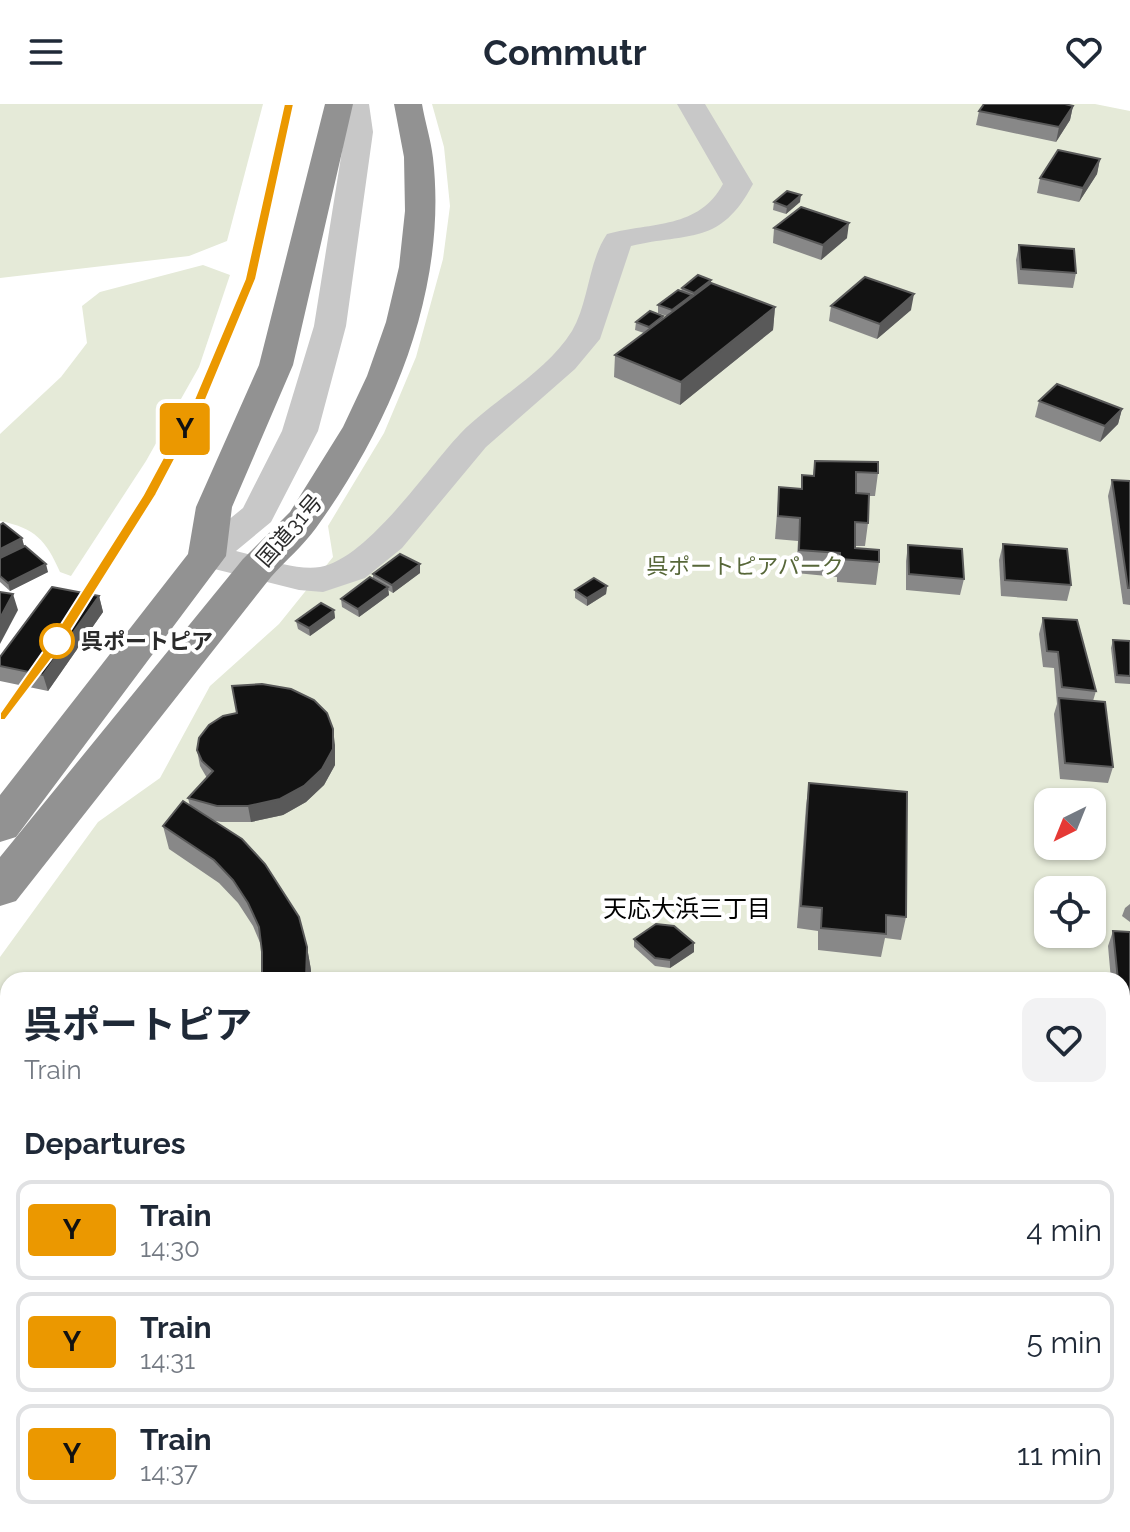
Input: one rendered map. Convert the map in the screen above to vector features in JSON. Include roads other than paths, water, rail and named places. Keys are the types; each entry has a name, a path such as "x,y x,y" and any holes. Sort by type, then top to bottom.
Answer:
{"highway":[{"path":"0,826 207,556 214,507 276,365 339,104"},
{"name":"国道31号","path":"0,889 257,568 301,522 359,432 390,356 417,257 421,204 417,137 408,104"}],"street":[{"path":"207,556 258,514 300,431 330,326 359,132 355,104"},
{"path":"207,556 299,578 323,580 351,569 389,540 474,440 563,362 588,332 618,240 712,220 729,205 738,184 691,104"},
{"path":"257,568 258,514"}],"railway":[{"path":"167,462 199,402 250,279 289,104"},
{"path":"75,613 168,460"},
{"path":"0,717 36,669"}],"train":[{"name":"Y","path":"0,717 54,646 149,495 199,402 250,279 289,104"}],"place":[{"name":"呉ポートピア","path":"57,641"}],"district":[{"name":"天応大浜三丁目","path":"687,909"}],"park label":[{"name":"呉ポートピアパーク","path":"745,566"}]}
